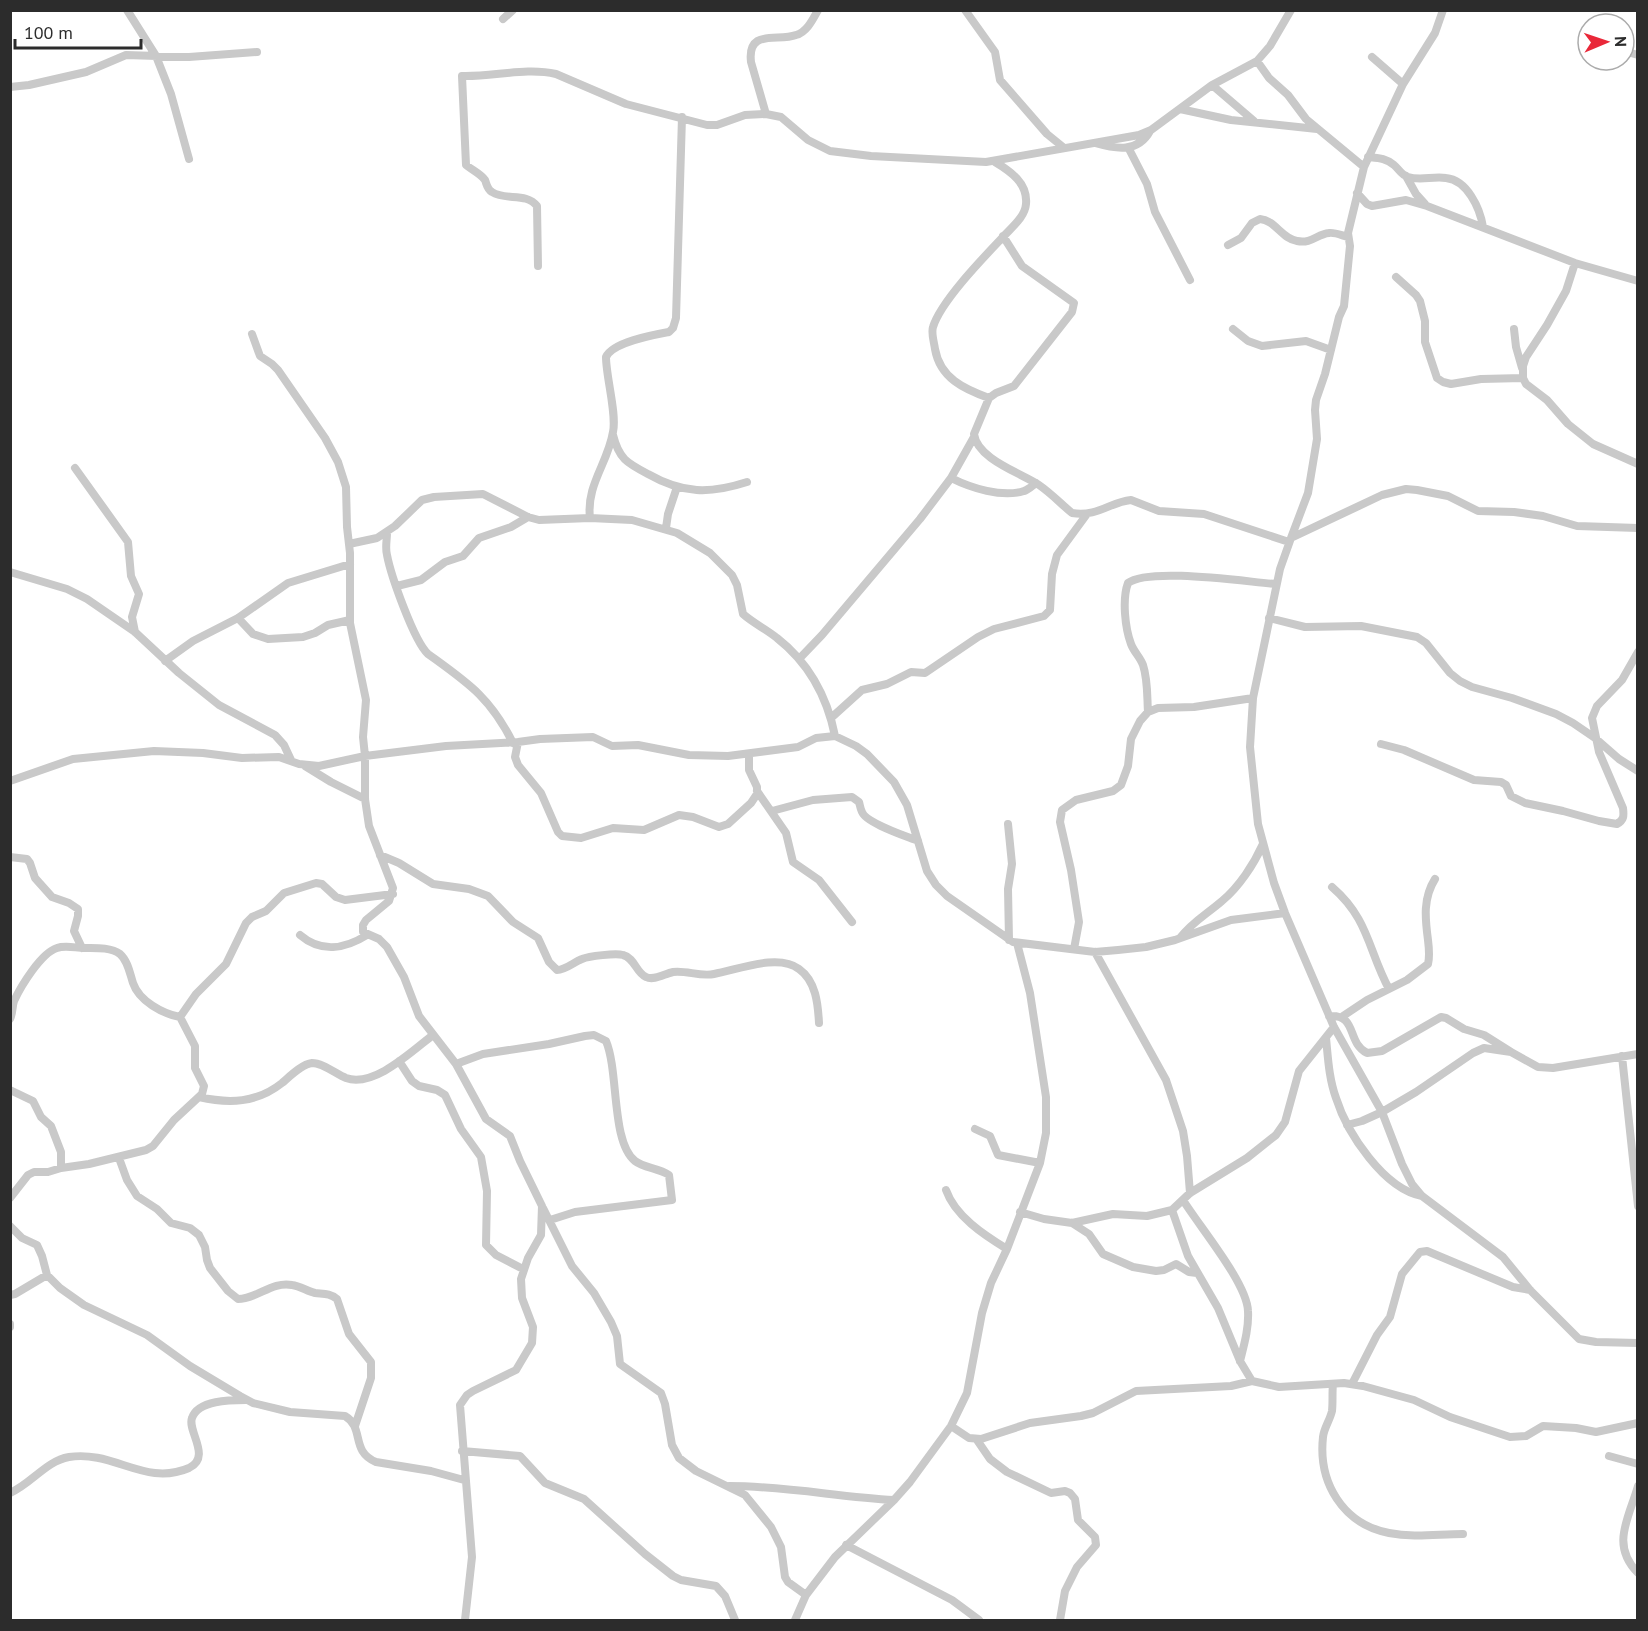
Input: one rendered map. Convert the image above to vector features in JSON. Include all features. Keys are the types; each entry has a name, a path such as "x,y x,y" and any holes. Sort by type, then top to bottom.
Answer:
{"street":[{"path":"127,10 156,56 171,94 189,159"},
{"path":"502,20 513,10"},
{"path":"766,114 751,62 751,53 762,38 799,34 819,10"},
{"path":"965,10 995,52 1000,80 1047,134 1063,147"},
{"path":"538,266 537,206 527,199 502,196 492,192 486,186 484,178 466,165 462,76 544,71 626,104 711,125 745,115 766,114 781,117 808,140 830,151 871,156 995,162 1063,147 1139,135 1151,130 1212,86 1257,61 1270,46 1291,10"},
{"path":"1443,10 1435,33 1403,84 1368,157 1357,193 1348,237 1350,246 1345,298 1314,410 1317,439 1308,493 1276,584 1253,698 1250,747 1255,803 1263,844 1285,913 1334,1027 1382,1112 1412,1184 1422,1196 1510,1263 1530,1290 1579,1339 1596,1342 1638,1343"},
{"path":"10,87 86,72 126,55 189,57 257,52"},
{"path":"1372,57 1403,84"},
{"path":"1257,61 1269,78 1283,90 1306,119 1364,167"},
{"path":"1212,86 1255,121"},
{"path":"1180,109 1231,120 1317,129"},
{"path":"682,117 676,318 669,332 633,340 608,352 606,364 613,433 618,451 627,463 659,481 677,487 711,491 747,482"},
{"path":"1094,142 1129,149 1146,139 1151,130"},
{"path":"1129,149 1147,184 1155,212 1190,280"},
{"path":"1368,157 1383,158 1406,176 1416,194 1427,206"},
{"path":"989,398 952,381 945,374 937,358 932,330 939,312 982,259 1022,216 1026,196 1014,174 995,162"},
{"path":"1406,176 1447,178 1461,184 1476,204 1483,227"},
{"path":"1357,193 1372,206 1406,200 1427,206 1575,263 1638,281"},
{"path":"1228,245 1241,238 1252,223 1260,219 1269,222 1282,234 1297,241 1311,241 1328,233 1348,237"},
{"path":"800,658 910,531 951,478 974,437 977,424 989,398 1014,386 1072,312 1074,303 1022,266 1003,236"},
{"path":"1523,374 1526,357 1547,326 1566,291 1575,263"},
{"path":"1396,277 1416,295 1420,302 1425,321 1425,342 1437,378 1451,384 1523,374"},
{"path":"1233,329 1248,341 1262,346 1305,341 1331,350"},
{"path":"1514,329 1518,357 1526,384 1547,400 1568,424 1593,444 1638,464"},
{"path":"252,334 260,356 272,364 284,378 318,427 346,481 350,620 365,692 366,712 363,737 365,799 369,826 393,888 393,894 384,906 366,920 363,928 367,935 379,939 387,947 404,977 415,1009 456,1064 486,1119 510,1136 572,1266 600,1302 611,1322 616,1336 620,1364 661,1393 672,1445 679,1458 696,1471 727,1485 750,1500 771,1527 781,1547 785,1577 788,1582 806,1595"},
{"path":"590,518 589,496 613,433"},
{"path":"974,437 979,446 999,463 1036,483 1072,513 1087,514 1103,511 1131,500 1159,512 1204,514 1290,540 1382,495 1406,489 1448,496 1478,511 1543,516 1577,526 1638,528"},
{"path":"75,468 129,544 131,576 139,596 132,617 135,632"},
{"path":"951,478 976,489 1009,492 1024,491 1036,483"},
{"path":"666,528 670,504 677,487"},
{"path":"349,544 370,540 387,532 422,500 434,497 483,494 495,498 528,517 544,520 590,518 632,520 666,528 693,542 727,568 737,585 743,614 776,636 800,658 820,689 835,736"},
{"path":"831,718 862,690 887,684 911,672 925,672 994,629 1044,616 1050,610 1052,574 1058,555 1087,514"},
{"path":"397,586 421,580 445,562 463,556 479,538 511,527 528,517"},
{"path":"387,532 387,554 397,586 422,647 428,654 475,688 498,715 516,742 515,757 518,765 541,793 558,832 567,837 587,837 613,828 645,830 679,815 693,817 720,827 739,816 751,803 758,790"},
{"path":"165,661 192,641 238,618 288,583 350,564"},
{"path":"10,572 79,594 135,632 165,661 219,705 275,735 284,745 291,760"},
{"path":"1074,949 1079,922 1060,814 1076,800 1113,791 1121,785 1128,766 1131,739 1148,712 1143,664 1132,647 1128,632 1126,602 1128,583 1143,577 1170,576 1276,584"},
{"path":"238,618 253,634 268,639 303,637 328,625 350,620"},
{"path":"1269,618 1305,627 1361,626 1413,635 1426,643 1450,673 1460,681 1556,714 1595,738 1619,759 1638,771"},
{"path":"1381,744 1404,750 1474,780 1502,782 1511,796 1525,803 1617,824 1622,821 1623,808 1595,738 1593,713 1622,680 1638,652"},
{"path":"1148,712 1158,708 1194,707 1253,698"},
{"path":"304,765 319,766 365,756 446,746 540,739 593,738 612,746 649,746 689,755 728,756 798,747 816,738 835,736 867,754 894,782 907,805 927,871 936,885 947,896 1013,941 1095,952 1146,947 1231,921 1285,913"},
{"path":"10,781 73,759 118,754 181,752 236,758 279,757 291,760 365,799"},
{"path":"749,754 749,770 758,790 786,833 793,862 819,880 852,922"},
{"path":"772,811 813,800 852,796 860,802 865,816 881,826 918,841"},
{"path":"795,1620 806,1595 846,1545 910,1482 951,1426 967,1393 982,1313 992,1282 1040,1163 1046,1133 1046,1097 1029,987 1013,941 1008,889 1012,864 1008,824"},
{"path":"1180,938 1193,922 1222,901 1235,887 1263,844"},
{"path":"380,855 399,863 433,884 469,889 488,896 513,922 538,938 549,962 557,970 562,970 585,958 621,955 630,958 644,977 649,978 676,972 712,975 759,964 778,962 790,964 800,969 810,981 818,1002 819,1023"},
{"path":"10,857 27,859 35,878 52,897 78,909 75,934 82,948"},
{"path":"1329,1016 1343,1016 1367,1000 1407,980 1428,964 1430,955 1425,909 1426,897 1435,879"},
{"path":"180,1017 196,994 226,964 250,918 266,911 284,893 320,883 333,895 345,900 393,894"},
{"path":"1332,887 1349,902 1360,919 1389,989"},
{"path":"300,935 308,942 325,947 346,946 367,935"},
{"path":"10,1019 13,1003 41,959 57,948 108,949 122,955 136,990 165,1014 180,1017"},
{"path":"1095,952 1166,1080 1183,1131 1190,1193"},
{"path":"1343,1016 1348,1022 1356,1044 1367,1053 1382,1051 1441,1017 1464,1029 1484,1035 1526,1062 1538,1067 1553,1068 1638,1054"},
{"path":"10,1198 31,1173 51,1172 61,1168 119,1158 153,1146 174,1120 204,1090 195,1068 195,1046 180,1017"},
{"path":"1020,1212 1044,1219 1072,1223 1113,1214 1147,1216 1172,1210 1190,1193 1247,1158 1276,1135 1285,1122 1299,1071 1334,1027"},
{"path":"199,1097 230,1103 260,1096 271,1091 309,1064 316,1064 347,1078 366,1079 399,1061 433,1035"},
{"path":"456,1064 483,1054 585,1036 600,1037 606,1041 613,1067 621,1141 634,1160 669,1175 672,1200 575,1212 550,1220"},
{"path":"1326,1038 1332,1086 1347,1125 1389,1179 1407,1192 1422,1196"},
{"path":"1347,1125 1382,1112 1473,1053 1485,1048 1511,1052"},
{"path":"1622,1056 1638,1206"},
{"path":"399,1061 412,1081 419,1086 441,1092 450,1103 461,1130 478,1152 483,1165 487,1202 486,1245 496,1255 523,1269"},
{"path":"10,1090 33,1101 41,1117 51,1126 61,1152 61,1168"},
{"path":"975,1129 990,1136 998,1155 1040,1163"},
{"path":"119,1158 127,1180 137,1196 171,1223 190,1228 199,1236 205,1247 210,1268 228,1291 238,1299 274,1286 284,1285 293,1285 313,1293 333,1295 337,1299 349,1334 371,1362 371,1378 354,1426"},
{"path":"946,1190 951,1201 961,1213 983,1233 1007,1249"},
{"path":"1183,1200 1245,1295 1249,1312 1248,1326 1240,1362"},
{"path":"465,1620 472,1557 460,1409 462,1400 473,1391 516,1370 532,1343 533,1327 520,1291 523,1269 541,1236 542,1206"},
{"path":"1172,1210 1180,1236 1197,1273 1218,1308 1240,1362 1252,1381"},
{"path":"1072,1223 1092,1237 1103,1254 1133,1266 1156,1271 1179,1264 1189,1272 1197,1273"},
{"path":"10,1226 22,1238 37,1245 47,1275 60,1288 84,1305 147,1335 190,1366 247,1400 290,1412 339,1415 351,1420 363,1454 369,1459 391,1466 431,1471 464,1480"},
{"path":"1352,1384 1377,1335 1390,1317 1402,1274 1420,1252 1426,1251 1513,1287 1530,1290"},
{"path":"12,1297 47,1275"},
{"path":"951,1426 969,1438 977,1440 1030,1423 1093,1413 1136,1391 1231,1386 1252,1381 1279,1387 1352,1384 1414,1400 1450,1417 1510,1437 1526,1436 1543,1426 1564,1426 1596,1432 1638,1423"},
{"path":"1333,1384 1331,1412 1325,1426 1322,1444 1327,1477 1339,1504 1363,1523 1391,1534 1421,1536 1463,1534"},
{"path":"10,1493 24,1486 60,1459 68,1457 97,1457 153,1474 191,1467 198,1455 198,1442 191,1422 197,1411 212,1403 247,1400"},
{"path":"977,1440 990,1459 1007,1472 1051,1493 1065,1491 1070,1494 1075,1500 1078,1520 1095,1537 1096,1545 1077,1567 1065,1591 1060,1620"},
{"path":"462,1450 520,1456 545,1483 584,1499 673,1576 681,1580 716,1586 725,1596 735,1620"},
{"path":"1610,1456 1638,1464"},
{"path":"727,1485 763,1486 894,1500"},
{"path":"1638,1486 1622,1540 1626,1557 1638,1573"},
{"path":"846,1545 952,1600 978,1620"}]}
